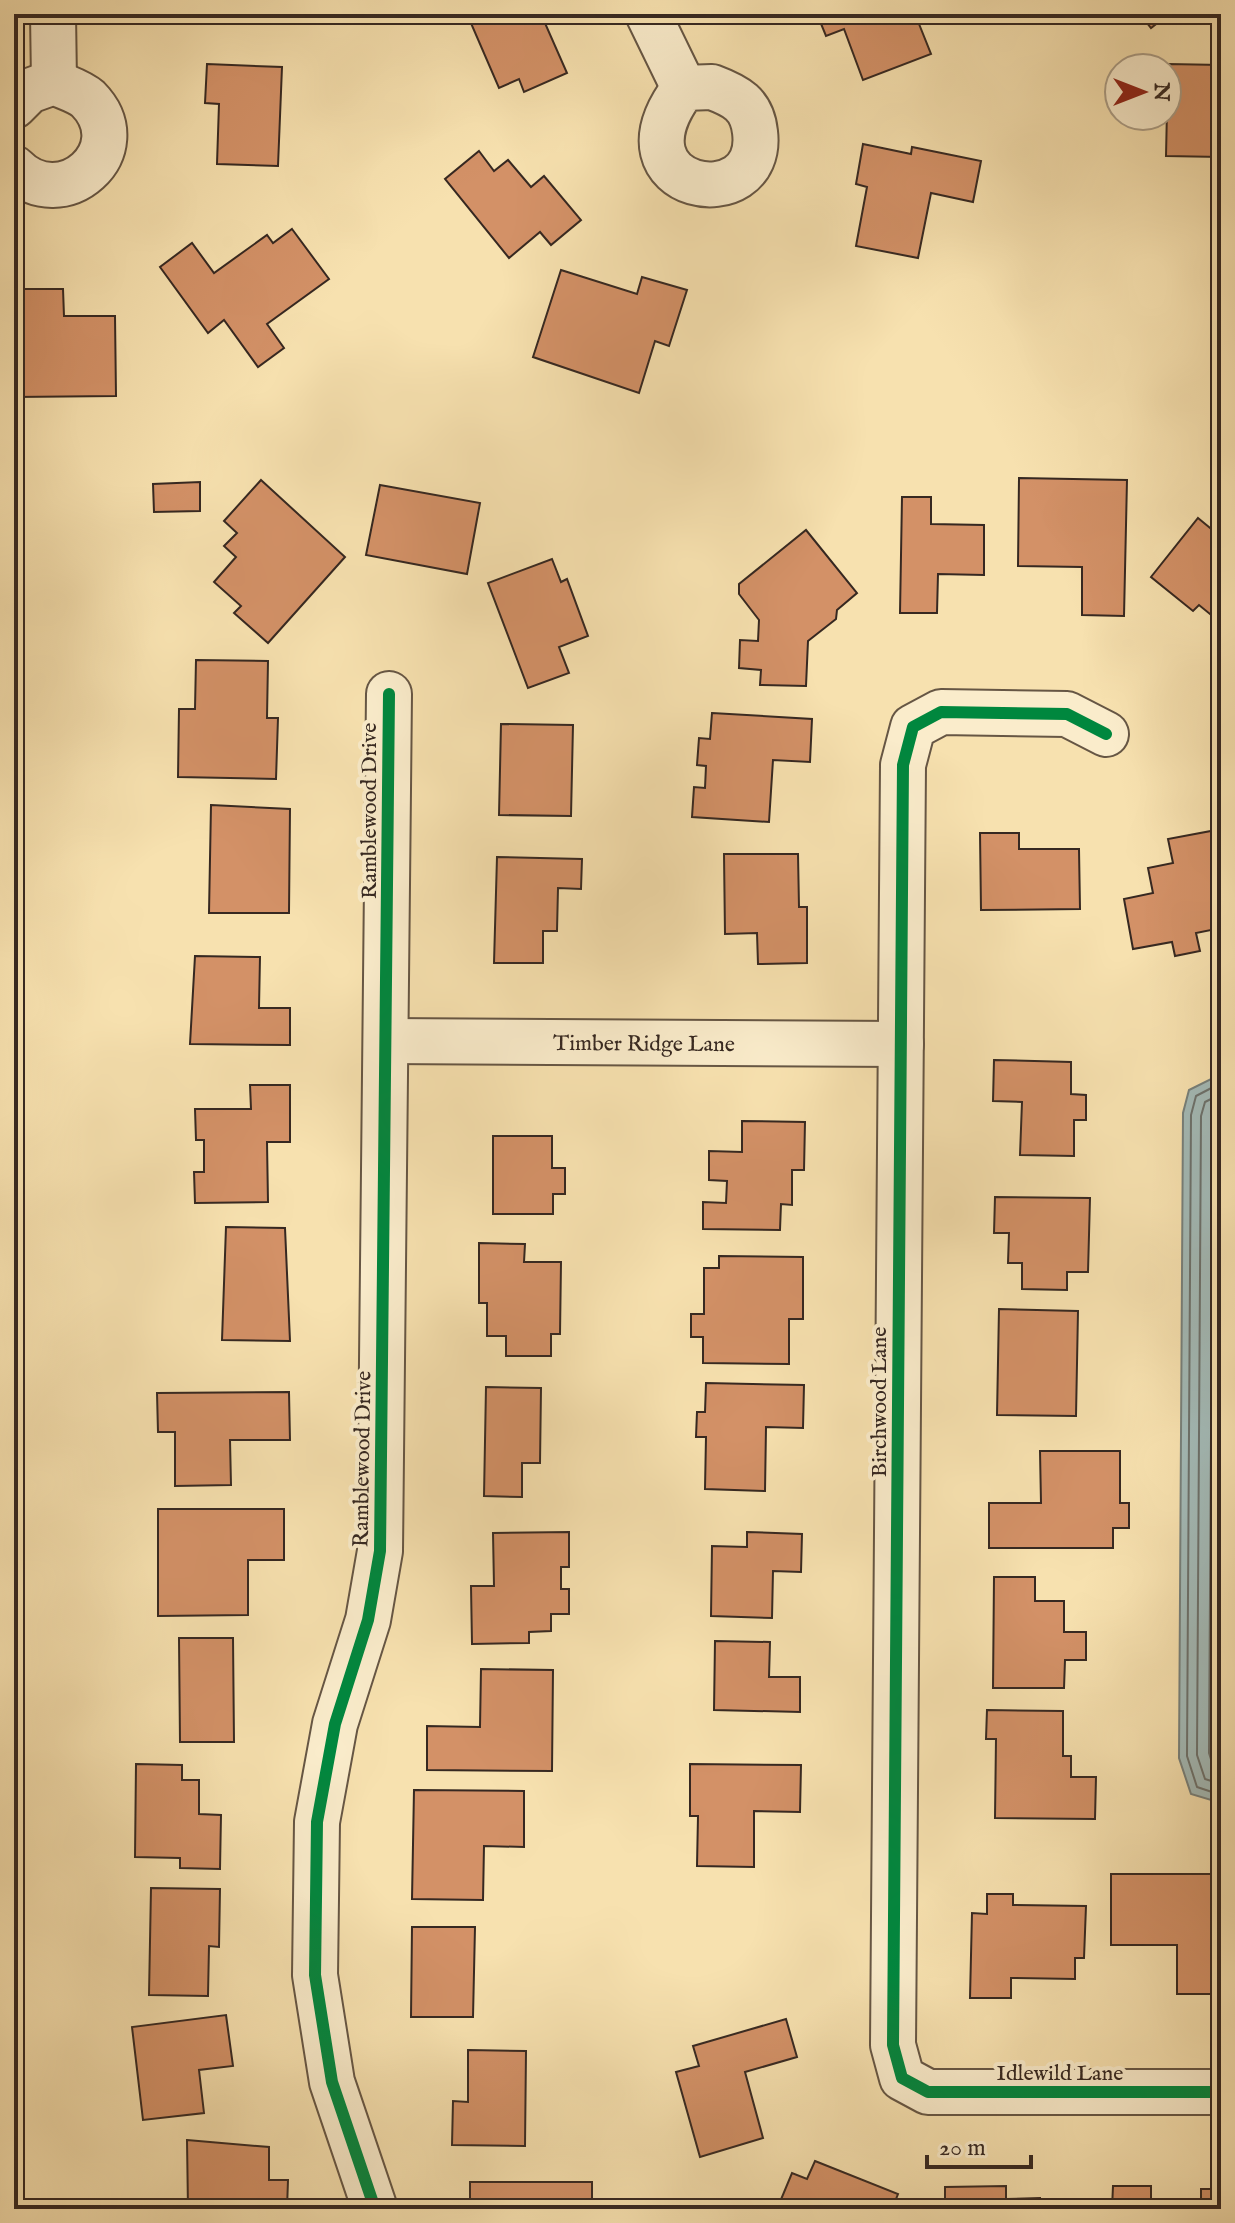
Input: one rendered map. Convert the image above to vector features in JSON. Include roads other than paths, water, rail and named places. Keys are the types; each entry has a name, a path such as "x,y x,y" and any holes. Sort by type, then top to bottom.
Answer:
{"street":[{"path":"53,14 54,82"},
{"path":"648,14 684,88"},
{"path":"14,106 29,91 54,82 86,96 101,116 105,141 99,160 86,175 67,184 46,184 23,177 14,168"},
{"name":"Ramblewood Drive","path":"375,2209 332,2082 315,1975 317,1822 335,1724 368,1620 380,1551 389,694"},
{"name":"Birchwood Lane","path":"902,2078 893,2045 903,765 913,727 941,712 1067,714 1106,734"},
{"name":"Timber Ridge Lane","path":"386,1041 901,1044"},
{"name":"Idlewild Lane","path":"902,2078 928,2092 1221,2092"}],"water":[{"path":"1221,1074 1221,1803 1191,1794 1179,1758 1183,1113 1189,1090"}]}
